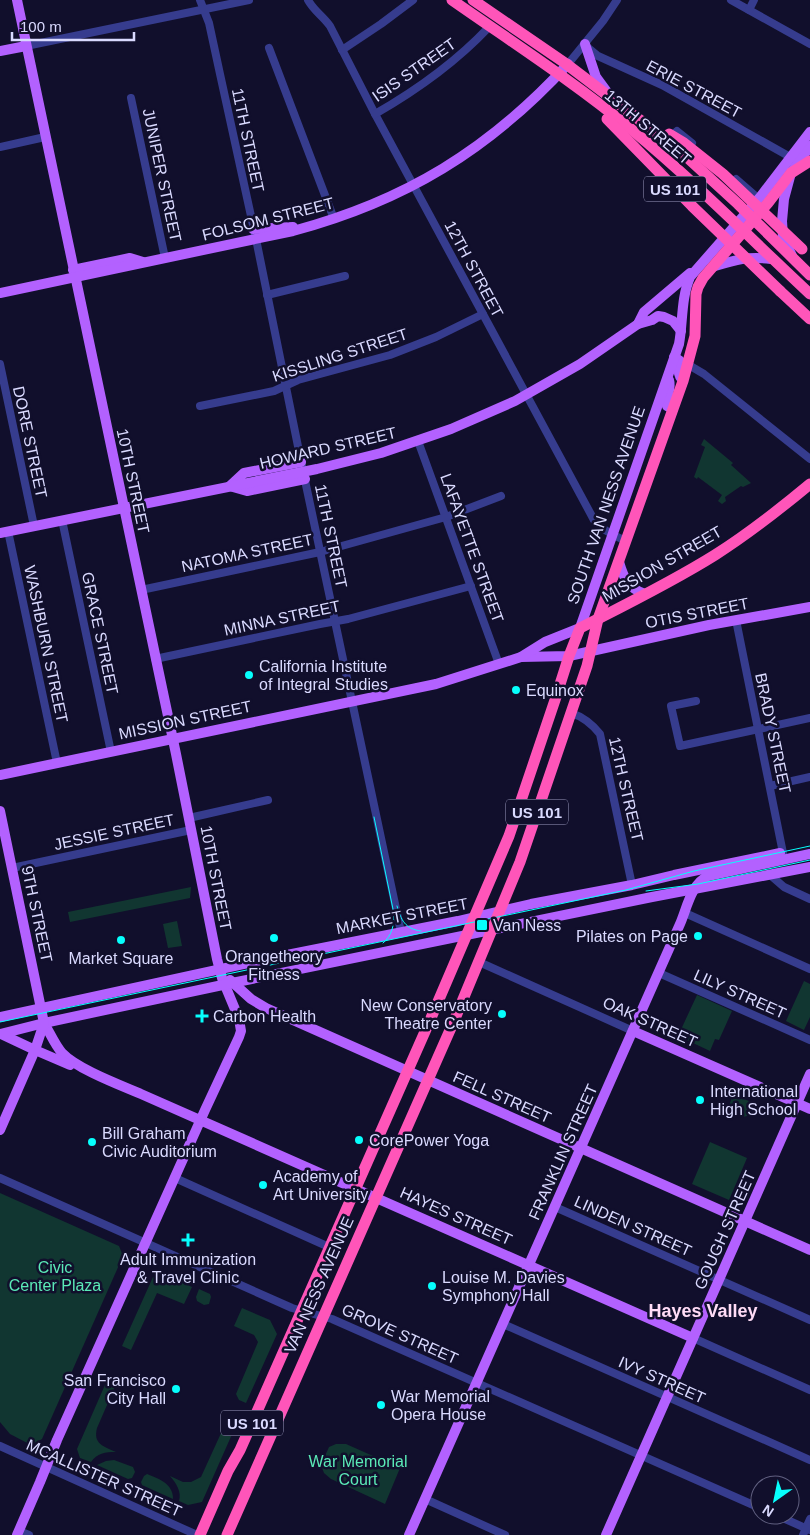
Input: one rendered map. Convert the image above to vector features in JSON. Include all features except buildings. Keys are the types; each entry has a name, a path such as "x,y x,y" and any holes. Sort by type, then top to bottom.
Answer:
{"highway":[{"name":"US 101","path":"451,0 572,84 692,206 810,319"},
{"name":"US 101","path":"474,0 565,63 638,119 662,130 704,158 793,241 810,254"},
{"path":"572,84 668,161 810,295"},
{"path":"638,119 678,149 703,171 810,275"},
{"name":"US 101","path":"791,172 810,161"},
{"name":"SOUTH VAN NESS AVENUE","path":"500,911 520,862 587,666 598,619 683,381 694,336 698,287 750,216 791,172"},
{"name":"MISSION STREET","path":"580,628 719,552 810,484"},
{"name":"SOUTH VAN NESS AVENUE","path":"473,917 509,836 580,628"},
{"name":"VAN NESS AVENUE","path":"227,1535 428,1080 500,911"},
{"name":"VAN NESS AVENUE","path":"199,1535 228,1471 240,1450 473,917"}],"main road":[{"name":"10TH STREET","path":"17,0 219,969 229,984 241,1031 46,1467 22,1534"},
{"name":"13TH STREET","path":"451,0 602,107 650,146 810,295"},
{"name":"13TH STREET","path":"474,0 568,64 668,140 699,166 810,275"},
{"path":"585,44 596,77 609,95"},
{"path":"0,51 26,46"},
{"name":"FOLSOM STREET","path":"0,293 74,273 144,263 307,227 376,203 414,185 467,154 501,129 529,104 568,64"},
{"name":"SOUTH VAN NESS AVENUE","path":"750,216 759,199 810,132"},
{"name":"SOUTH VAN NESS AVENUE","path":"791,172 810,146"},
{"path":"791,172 784,200 782,221 784,237 792,256"},
{"path":"253,229 285,226 307,227"},
{"name":"SOUTH VAN NESS AVENUE","path":"580,628 668,377 681,331 686,286 690,277 699,266 740,229"},
{"path":"712,267 739,258 758,257 771,259"},
{"name":"HOWARD STREET","path":"638,324 648,308 699,266"},
{"name":"HOWARD STREET","path":"4,532 359,459 418,441 473,420 527,395 580,364 638,324 658,316 673,321 681,331"},
{"path":"674,357 680,360 678,372 679,377 683,381"},
{"path":"668,377 670,391 666,403 673,409"},
{"path":"619,562 628,583 635,590 645,594"},
{"name":"OTIS STREET","path":"591,650 736,620 810,607"},
{"name":"MISSION STREET","path":"0,775 436,684 521,657 545,642 580,628"},
{"name":"MISSION STREET","path":"521,657 569,656 591,650"},
{"name":"9TH STREET","path":"0,811 44,1023"},
{"name":"MARKET STREET","path":"0,1017 219,969 632,886 674,875 810,847"},
{"name":"MARKET STREET","path":"694,890 708,876 810,854"},
{"name":"MARKET STREET","path":"783,872 810,862"},
{"name":"MARKET STREET","path":"1,1034 44,1023 466,935 810,867"},
{"name":"FRANKLIN STREET","path":"409,1535 659,973 694,890"},
{"name":"FELL STREET","path":"229,984 266,1008 810,1250"},
{"path":"0,1130 35,1050 44,1023"},
{"path":"44,1023 64,1055 70,1061 90,1071"},
{"name":"OAK STREET","path":"633,1031 810,1109"},
{"path":"1,1034 35,1050 90,1071"},
{"name":"HAYES STREET","path":"90,1071 693,1338"},
{"name":"GOUGH STREET","path":"606,1535 810,1074"}],"street":[{"name":"11TH STREET","path":"200,0 211,30 401,932"},
{"path":"26,46 249,0"},
{"name":"12TH STREET","path":"308,0 313,8 326,19 375,114 594,520 613,535 626,541"},
{"path":"342,50 413,0"},
{"name":"FOLSOM STREET","path":"568,64 617,0"},
{"path":"731,0 810,44"},
{"path":"749,10 754,0"},
{"name":"ISIS STREET","path":"375,114 434,76 469,48 489,27"},
{"name":"ERIE STREET","path":"585,44 598,56 662,85 792,158"},
{"path":"269,48 334,219"},
{"name":"JUNIPER STREET","path":"132,98 165,258"},
{"name":"13TH STREET","path":"668,140 677,131 759,199"},
{"path":"0,146 46,137"},
{"path":"267,295 345,276"},
{"name":"KISSLING STREET","path":"200,406 274,391 298,380 398,352 436,337 483,314"},
{"name":"DORE STREET","path":"0,364 34,526"},
{"path":"688,364 810,459"},
{"name":"LAFAYETTE STREET","path":"418,441 499,664"},
{"name":"NATOMA STREET","path":"140,590 320,552 446,518 502,496"},
{"name":"GRACE STREET","path":"62,520 111,752"},
{"name":"WASHBURN STREET","path":"4,532 57,764"},
{"name":"MINNA STREET","path":"155,659 335,621 471,586"},
{"name":"BRADY STREET","path":"736,620 783,853"},
{"path":"696,701 671,706 680,746 810,718"},
{"name":"12TH STREET","path":"571,713 580,716 592,724 600,734 632,886"},
{"path":"770,786 810,777"},
{"name":"JESSIE STREET","path":"189,818 268,800"},
{"name":"JESSIE STREET","path":"12,868 191,830"},
{"path":"770,874 784,887 810,899"},
{"path":"684,913 810,969"},
{"name":"OAK STREET","path":"479,962 633,1031"},
{"name":"LILY STREET","path":"659,973 810,1040"},
{"name":"GROVE STREET","path":"0,1178 292,1308 332,1318 750,1504"},
{"path":"175,1178 330,1247"},
{"name":"LINDEN STREET","path":"555,1207 810,1320"},
{"name":"IVY STREET","path":"503,1324 810,1460"},
{"name":"HAYES STREET","path":"693,1338 810,1390"},
{"name":"MCALLISTER STREET","path":"0,1446 199,1535"},
{"path":"425,1500 505,1535"},
{"path":"795,1525 806,1531 810,1519"}],"green space":[{"path":"704,439 733,463 731,465 751,483 743,487 741,486 725,497 726,501 722,504 718,501 722,495 698,477 697,479 694,477 705,447 701,445"},
{"path":"191,887 190,898 70,922 68,912"},
{"path":"177,921 182,946 168,948 163,924"},
{"path":"804,981 810,984 810,1017 804,1030 786,1021"},
{"path":"697,995 732,1011 719,1040 715,1039 710,1051 678,1036"},
{"path":"733,1094 753,1103 747,1116 743,1117 728,1109"},
{"path":"710,1142 747,1158 729,1200 692,1184"},
{"name":"Civic Center Plaza","path":"0,1193 119,1246 123,1256 42,1439 31,1445 10,1434 0,1422"},
{"path":"162,1273 192,1287 184,1304 157,1293 131,1350 122,1346 153,1277"},
{"path":"199,1289 210,1294 209,1304 204,1305 197,1301 196,1297"},
{"path":"242,1308 270,1320 277,1334 246,1403 239,1400 236,1394 258,1342 254,1335 234,1326"},
{"path":"108,1378 117,1382 97,1428 96,1438 100,1444 116,1452 102,1454 91,1462 80,1458 77,1449"},
{"path":"222,1431 233,1432 202,1502 188,1505 179,1501 179,1491 170,1476 183,1482 191,1482 201,1477"},
{"name":"War Memorial Court","path":"336,1444 346,1444 400,1468 385,1504 331,1479 324,1473 321,1465 329,1447"},
{"path":"114,1460 133,1467 135,1472 132,1478 128,1479 97,1465"},
{"path":"147,1474 161,1480 168,1486 171,1489 173,1499 142,1485 141,1482"}],"tram line":[{"path":"374,817 394,914 392,930 389,937 383,943"},
{"path":"0,1022 626,890 694,871 810,846"},
{"path":"646,891 698,884 810,860"},
{"path":"397,906 404,923 411,928 421,931"}],"place":[{"name":"California Institute of Integral Studies","path":"249,675"},
{"name":"Equinox","path":"516,690"},
{"name":"Van Ness","path":"482,925"},
{"name":"Pilates on Page","path":"698,936"},
{"name":"Orangetheory Fitness","path":"274,938"},
{"name":"Market Square","path":"121,940"},
{"name":"New Conservatory Theatre Center","path":"502,1014"},
{"name":"Carbon Health","path":"202,1016"},
{"name":"International High School","path":"700,1100"},
{"name":"CorePower Yoga","path":"359,1140"},
{"name":"Bill Graham Civic Auditorium","path":"92,1142"},
{"name":"Academy of Art University","path":"263,1185"},
{"name":"Adult Immunization & Travel Clinic","path":"188,1240"},
{"name":"Louise M. Davies Symphony Hall","path":"432,1286"},
{"name":"San Francisco City Hall","path":"176,1389"},
{"name":"War Memorial Opera House","path":"381,1405"}],"district":[{"name":"Hayes Valley","path":"703,1311"}]}
